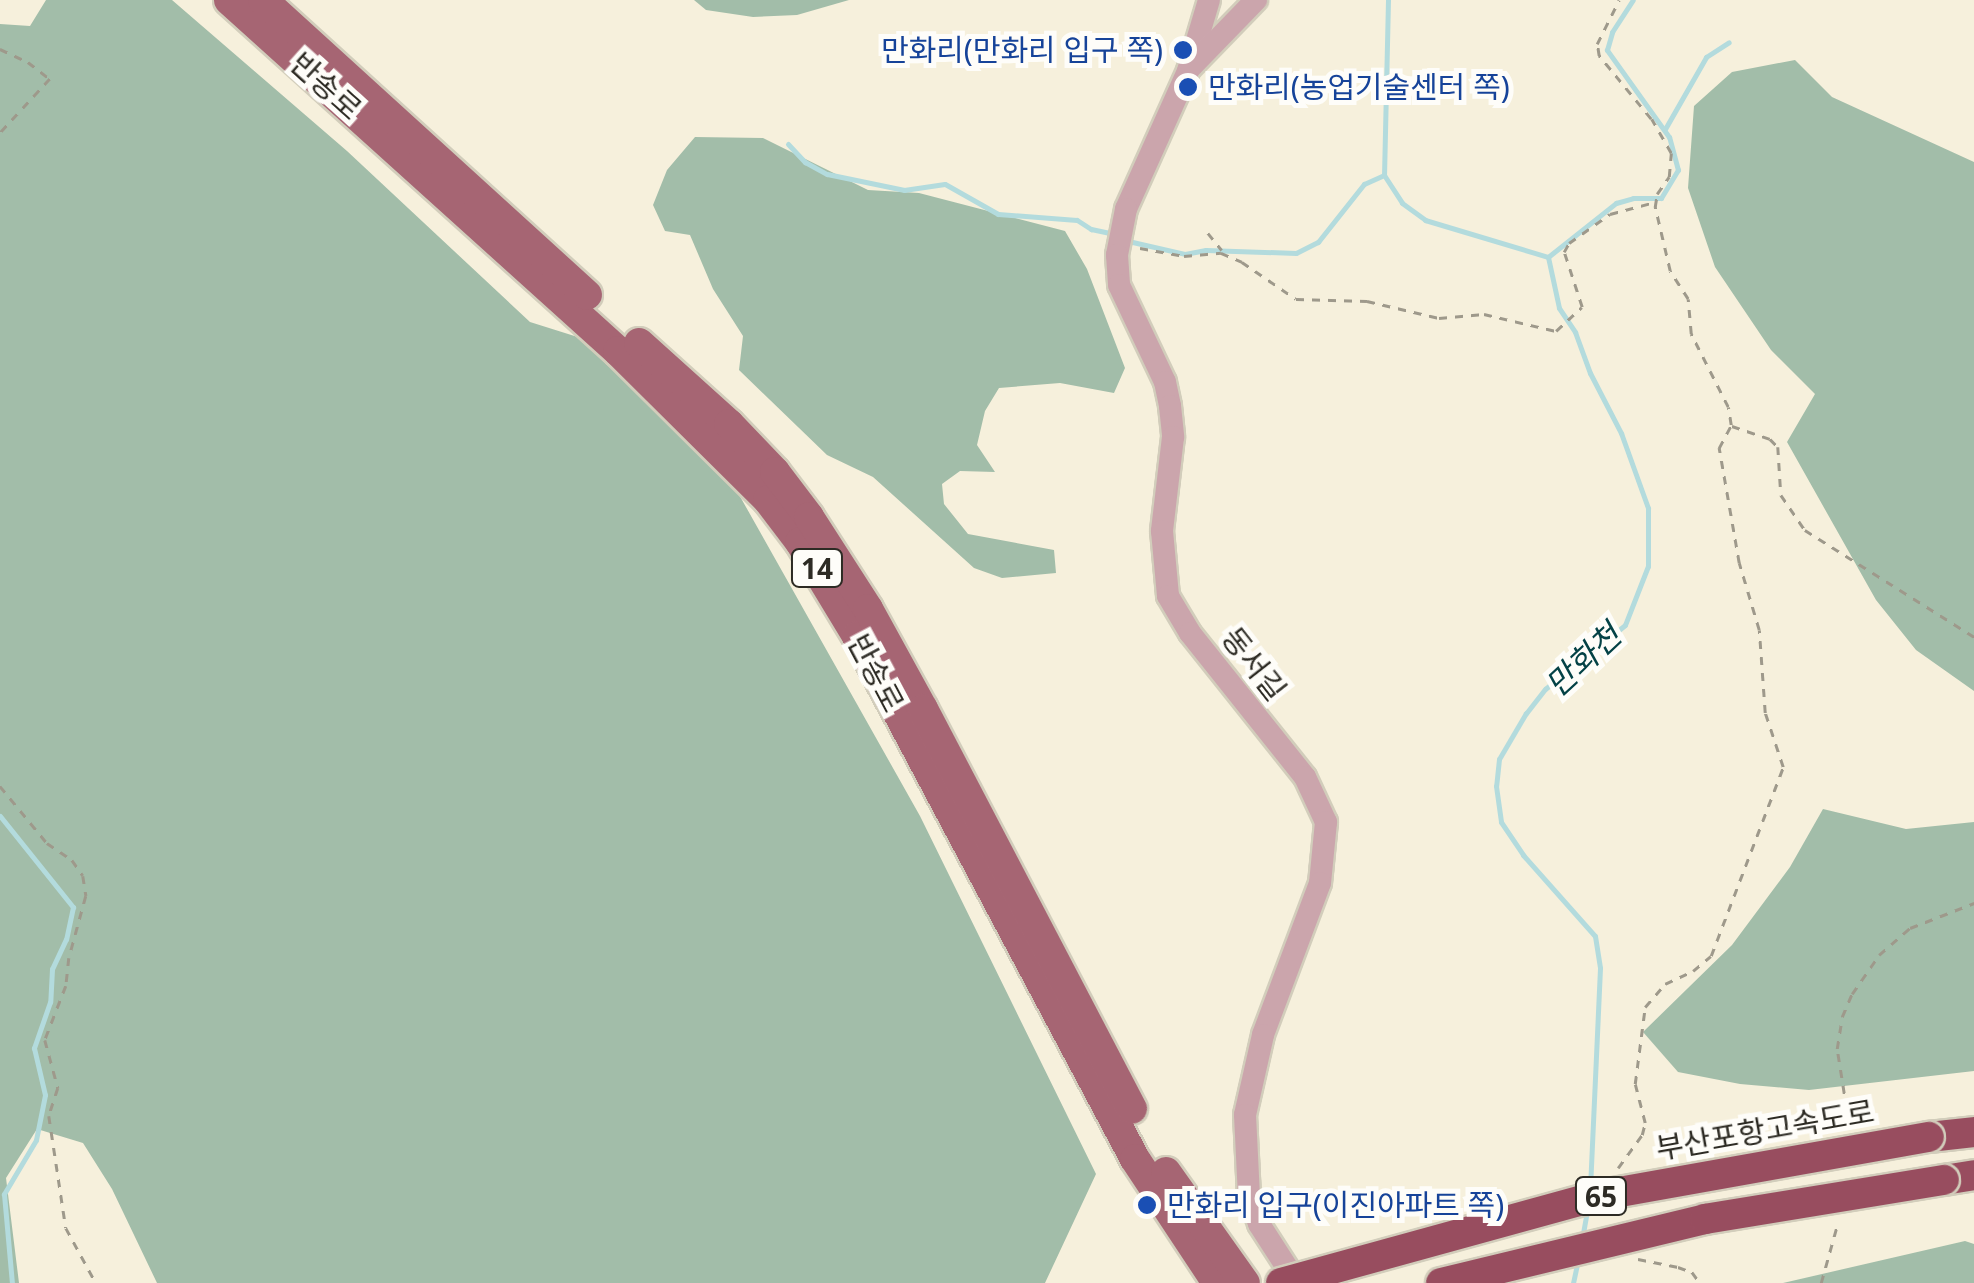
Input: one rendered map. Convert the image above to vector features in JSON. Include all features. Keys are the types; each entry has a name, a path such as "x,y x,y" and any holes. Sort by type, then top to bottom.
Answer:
{"highway":[{"name":"부산포항고속도로","path":"1281,1283 1597,1196 1974,1132"},
{"name":"65","path":"1441,1283 1705,1218 1974,1175"}],"main road":[{"name":"반송로","path":"229,0 618,350 768,500 849,622 1135,1159 1217,1283"},
{"name":"반송로","path":"264,0 729,424 786,487 868,609 1156,1158 1246,1283"}],"street":[{"name":"동서길","path":"1188,71 1256,0"},
{"name":"동서길","path":"1206,10 1188,71 1126,209 1119,240 1119,285 1165,382 1170,406 1173,436 1162,531 1168,596 1190,632 1305,777 1326,822 1320,883 1263,1035 1245,1114 1249,1196 1260,1224 1298,1283"},
{"path":"1206,10 1216,32 1225,33"}],"path":[{"path":"1616,1182 1618,1165 1642,1135 1645,1123 1634,1084 1645,1007 1665,984 1693,971 1710,956 1783,767 1765,712 1760,630 1739,563 1719,448 1731,425 1728,408 1691,334 1688,300 1670,271 1656,199 1669,176 1671,153 1651,119 1600,56 1598,44 1618,0"},
{"path":"0,49 28,62 50,79 0,133"},
{"path":"1119,240 1184,256 1220,253 1242,262 1296,299 1333,297 1367,301 1408,314 1440,318 1484,314 1556,332 1582,307 1564,252 1568,244 1610,214 1656,199"},
{"path":"1208,233 1223,248 1220,253"},
{"path":"1731,425 1778,447 1781,495 1805,530 1974,637"},
{"path":"0,786 47,843 72,860 83,876 86,896 69,958 66,986 46,1040 58,1088 49,1116 52,1156 66,1228 96,1283"},
{"path":"1850,1139 1837,1049 1852,994 1879,955 1900,935 1929,918 1974,903"},
{"path":"1821,1283 1839,1214"},
{"path":"1632,1256 1678,1266 1692,1272 1700,1283"}],"green space":[{"path":"46,0 172,0 347,151 530,322 584,339 667,422 724,468 920,816 1096,1174 1045,1283 157,1283 112,1189 83,1143 37,1129 6,1178 19,1283 0,1283 0,24 30,26"},
{"path":"694,0 849,0 797,15 753,17 706,10"},
{"path":"1795,60 1832,97 1974,162 1974,691 1916,650 1876,600 1787,442 1815,394 1771,350 1715,267 1688,188 1694,106 1732,72"},
{"path":"695,137 763,138 868,190 919,193 1065,231 1087,269 1125,368 1114,393 1060,383 999,388 985,411 977,445 995,472 960,471 942,484 944,504 968,534 1054,550 1056,573 1002,578 974,568 873,477 827,455 739,370 743,336 713,289 690,235 665,231 653,205 667,170"},
{"path":"1823,809 1906,829 1974,822 1974,1071 1809,1090 1740,1084 1678,1072 1643,1032 1732,945 1790,867"},
{"path":"1965,1241 1974,1244 1974,1283 1783,1283"}],"waterway":[{"name":"만화천","path":"1388,0 1384,175 1402,203 1425,220 1548,257 1559,308 1575,332 1590,373 1621,433 1648,508 1648,566 1625,625 1545,689 1499,759 1496,786 1501,822 1523,855 1595,936 1600,968 1590,1185"},
{"path":"1548,257 1616,203 1633,198 1661,198 1678,170 1669,137 1607,50 1612,32 1633,0"},
{"path":"1665,129 1706,57 1729,42"},
{"path":"788,144 805,162 827,174 904,190 945,184 998,214 1077,220 1091,229 1114,234"},
{"path":"1128,241 1185,254 1206,250 1296,253 1318,242 1364,184 1384,175"},
{"path":"0,816 73,907 66,939 52,969 50,1002 34,1048 45,1095 36,1140 4,1194 12,1283"},
{"name":"만화천","path":"1582,1239 1587,1211"},
{"name":"만화천","path":"1573,1283 1578,1260"}],"place":[{"name":"만화리(만화리 입구 쪽)","path":"1183,50"},
{"name":"만화리(농업기술센터 쪽)","path":"1188,87"},
{"name":"만화리 입구(이진아파트 쪽)","path":"1147,1205"}]}
